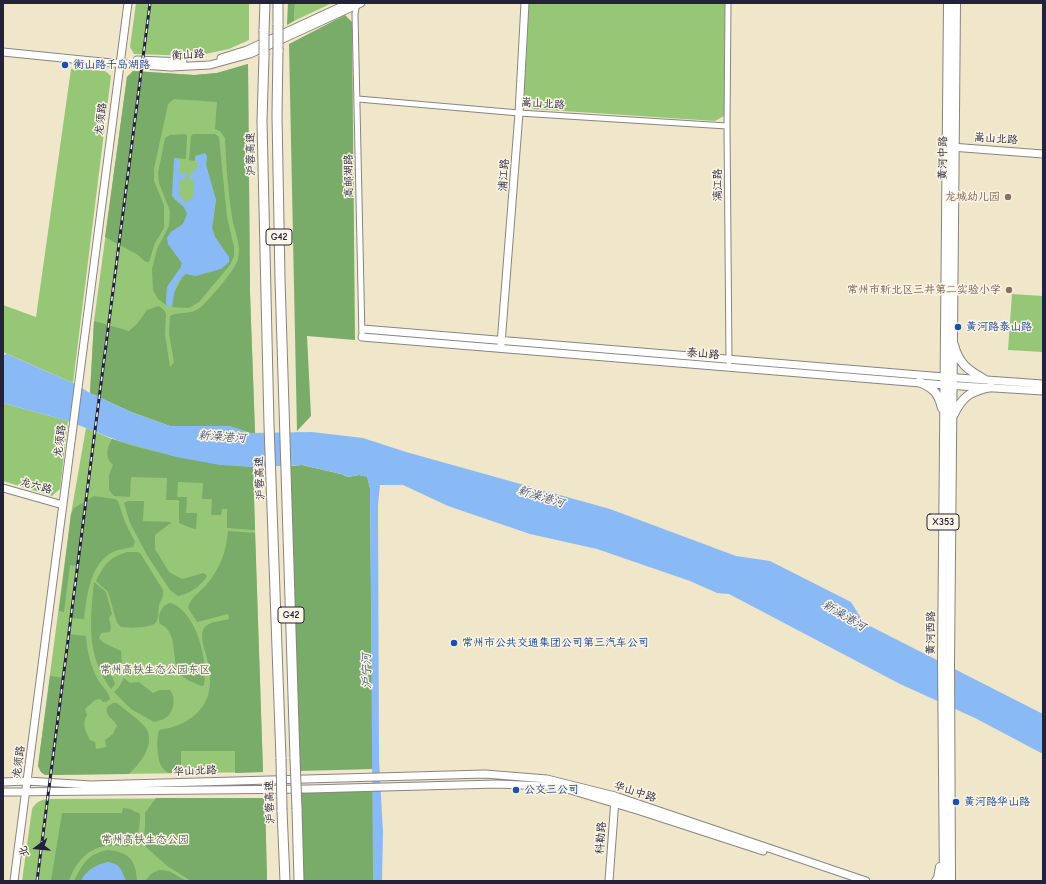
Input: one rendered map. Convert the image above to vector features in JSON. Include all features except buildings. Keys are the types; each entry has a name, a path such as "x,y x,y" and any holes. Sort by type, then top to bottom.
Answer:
{"highway":[{"name":"沪蓉高速","path":"264,3 262,121 269,425 272,472 284,881"},
{"name":"G42","path":"278,3 280,271 299,881"}],"main road":[{"name":"龙须路","path":"14,881 128,3"},
{"name":"浦江路","path":"501,348 519,113 525,3"},
{"name":"黄河中路","path":"948,3 952,336 948,381"},
{"name":"黄河中路","path":"948,381 950,147 956,3"},
{"name":"衡山路","path":"3,52 120,62 195,62 220,59 247,50 355,5"},
{"name":"衡山路","path":"3,48 120,62"},
{"name":"嵩山北路","path":"950,147 1043,154"},
{"name":"泰山路","path":"363,329 730,359 948,381 991,388 1043,391"},
{"path":"952,336 961,362 984,379"},
{"name":"泰山路","path":"362,337 919,382 984,379 1043,384"},
{"name":"黄河西路","path":"944,881 943,842 946,709 950,664 948,381"},
{"path":"919,382 932,388 937,395 948,419 968,394 977,390 991,388"},
{"name":"黄河西路","path":"948,419 942,660 946,709 952,881"},
{"name":"龙六路","path":"3,488 63,505"},
{"name":"华山中路","path":"388,776 485,774 547,779 866,881"},
{"name":"华山北路","path":"3,782 27,781 91,785 388,776"},
{"name":"华山中路","path":"387,786 515,784 546,786 567,790 615,800 852,881"},
{"name":"华山北路","path":"3,792 387,786"},
{"name":"科勒路","path":"609,881 615,800"},
{"path":"936,881 938,878 943,842"}],"street":[{"name":"漓江路","path":"728,3 730,359 728,367"},
{"name":"高邮湖路","path":"355,5 362,337"},
{"name":"嵩山北路","path":"358,99 519,113 728,126"}],"green space":[{"path":"136,3 249,3 249,40 229,49 196,56 134,54 130,47"},
{"path":"288,3 295,3 294,21 287,25"},
{"path":"295,3 332,3 294,21"},
{"path":"529,3 725,3 724,116 715,121 533,109 524,99"},
{"path":"345,15 352,22 355,340 307,336 311,416 297,431 289,44"},
{"path":"248,64 250,293 255,433 90,393 94,321 127,77 133,71 194,75 217,73"},
{"path":"248,64 250,293 255,433 250,433 230,426 170,426 131,412 90,393 94,321 129,331 137,324 147,310 159,306 166,314 165,335 170,367 174,362 169,334 170,316 193,312 201,307 228,277 238,259 239,248 233,222 227,178 225,138 220,131 215,129 217,102 174,99 168,104 154,169 154,181 164,205 164,228 155,243 149,262 146,262 138,255 105,237 127,77 133,71 194,75 217,73"},
{"path":"71,69 105,71 111,76 73,383 3,352 3,305 36,317"},
{"path":"185,134 187,136 186,159 174,158 174,199 184,207 188,214 183,224 171,232 168,244 182,263 181,267 167,287 166,305 158,299 153,290 152,269 157,249 169,226 170,211 159,183 158,173 165,138 170,135"},
{"path":"193,134 215,134 219,137 227,217 234,247 234,256 230,265 199,302 189,308 172,307 174,293 183,276 222,247 215,237 212,228 216,200 206,165 207,156 195,156 195,161 189,160 191,136"},
{"path":"1012,294 1043,296 1043,352 1008,350"},
{"path":"3,403 68,421 60,489 52,496 3,481"},
{"name":"常州高铁生态公园东区","path":"86,428 112,439 220,465 253,467 263,772 45,775 41,772 38,766 71,514"},
{"path":"112,439 147,450 182,458 253,467 255,530 227,528 227,509 222,509 221,515 211,515 212,499 202,499 203,483 178,482 177,497 187,497 186,513 197,513 196,529 179,523 179,500 166,500 167,478 131,477 130,497 114,496 109,490 109,475 113,465 107,456"},
{"path":"302,465 348,477 359,475 367,476 370,488 373,769 299,771 290,466"},
{"path":"94,496 115,499 118,501 125,522 135,542 133,547 118,550 101,561 96,569 89,589 84,619 70,618 77,566 70,565 64,612 59,611 71,514 74,508"},
{"path":"128,501 144,501 143,521 172,522 155,535 155,549 169,572 182,579 204,573 207,576 198,586 178,596 170,590 147,555 130,523 124,503"},
{"path":"228,531 255,533 263,772 235,773 235,751 181,751 181,773 168,773 161,766 159,758 157,743 159,730 179,725 195,715 202,708 209,690 210,679 202,639 203,631 209,624 229,619 228,614 197,622 188,608 193,598 207,584 216,572 224,553"},
{"path":"127,552 140,553 163,590 157,621 155,624 146,627 121,627 117,623 108,592 96,581 102,570 111,559"},
{"path":"94,582 106,592 112,614 109,618 111,627 110,632 101,633 99,638 104,643 121,651 122,663 112,665 110,671 115,684 111,689 97,664 94,651 91,611"},
{"path":"171,603 180,608 188,617 199,638 205,675 204,685 202,686 181,675 177,669 172,637 165,627 160,624 159,617 161,610 165,605"},
{"path":"68,634 86,636 91,665 98,680 107,692 110,699 106,702 103,702 100,699 95,700 85,709 87,715 84,724 90,740 95,742 96,749 106,747 105,740 113,734 117,726 107,713 107,707 113,703 117,703 144,725 149,734 148,747 142,759 129,774 45,775 41,772 38,766 50,676 63,678"},
{"path":"124,678 130,683 139,682 153,693 159,690 170,690 174,700 173,708 167,717 154,722 131,709 114,692"},
{"path":"373,791 373,881 304,881 301,793"},
{"path":"156,798 265,798 267,881 191,881 166,865 146,847 144,840 145,813"},
{"name":"常州高铁生态公园","path":"265,798 267,881 22,881 32,809 39,801 46,799"},
{"path":"123,808 130,809 140,814 139,829 134,841 126,847 106,846 98,848 90,852 78,863 69,881 51,881 62,813 122,813"},
{"path":"108,850 121,853 130,858 135,868 137,881 126,881 121,870 108,862 92,868 86,873 81,881 74,881 83,864 87,860 96,854"},
{"path":"159,870 169,871 186,881 145,881 151,874"}],"water":[{"path":"205,153 207,156 206,165 216,200 212,228 215,237 229,257 229,262 221,269 196,276 186,274 182,277 174,294 172,307 166,305 167,287 181,267 182,263 168,244 167,238 171,232 183,224 187,214 184,207 172,196 174,158 180,159 180,173 185,173 185,179 179,179 179,189 180,195 187,202 193,197 194,179 189,179 189,173 192,174 197,168 198,161 195,161 195,156"},
{"name":"新澡港河","path":"7,354 73,383 90,393 131,412 170,426 230,426 250,433 312,432 363,438 406,452 610,509 736,556 770,561 851,602 864,623 1043,714 1043,754 975,718 900,684 729,594 717,593 690,581 597,549 530,534 448,506 403,485 380,485 378,505 379,759 383,832 382,881 373,881 370,488 367,477 359,475 348,477 302,465 253,467 220,465 176,457 119,441 68,421 3,403 3,355"},
{"path":"108,862 118,866 126,881 81,881 86,873 92,868"}],"railway":[{"path":"37,881 150,3"}],"place":[{"name":"衡山路千岛湖路","path":"65,65"},
{"name":"龙城幼儿园","path":"1008,197"},
{"name":"常州市新北区三井第二实验小学","path":"1009,290"},
{"name":"黄河路泰山路","path":"958,327"},
{"name":"常州市公共交通集团公司第三汽车公司","path":"454,643"},
{"name":"公交三公司","path":"516,790"},
{"name":"黄河路华山路","path":"956,802"}],"water label":[{"name":"沪宁河","path":"367,671"}]}
